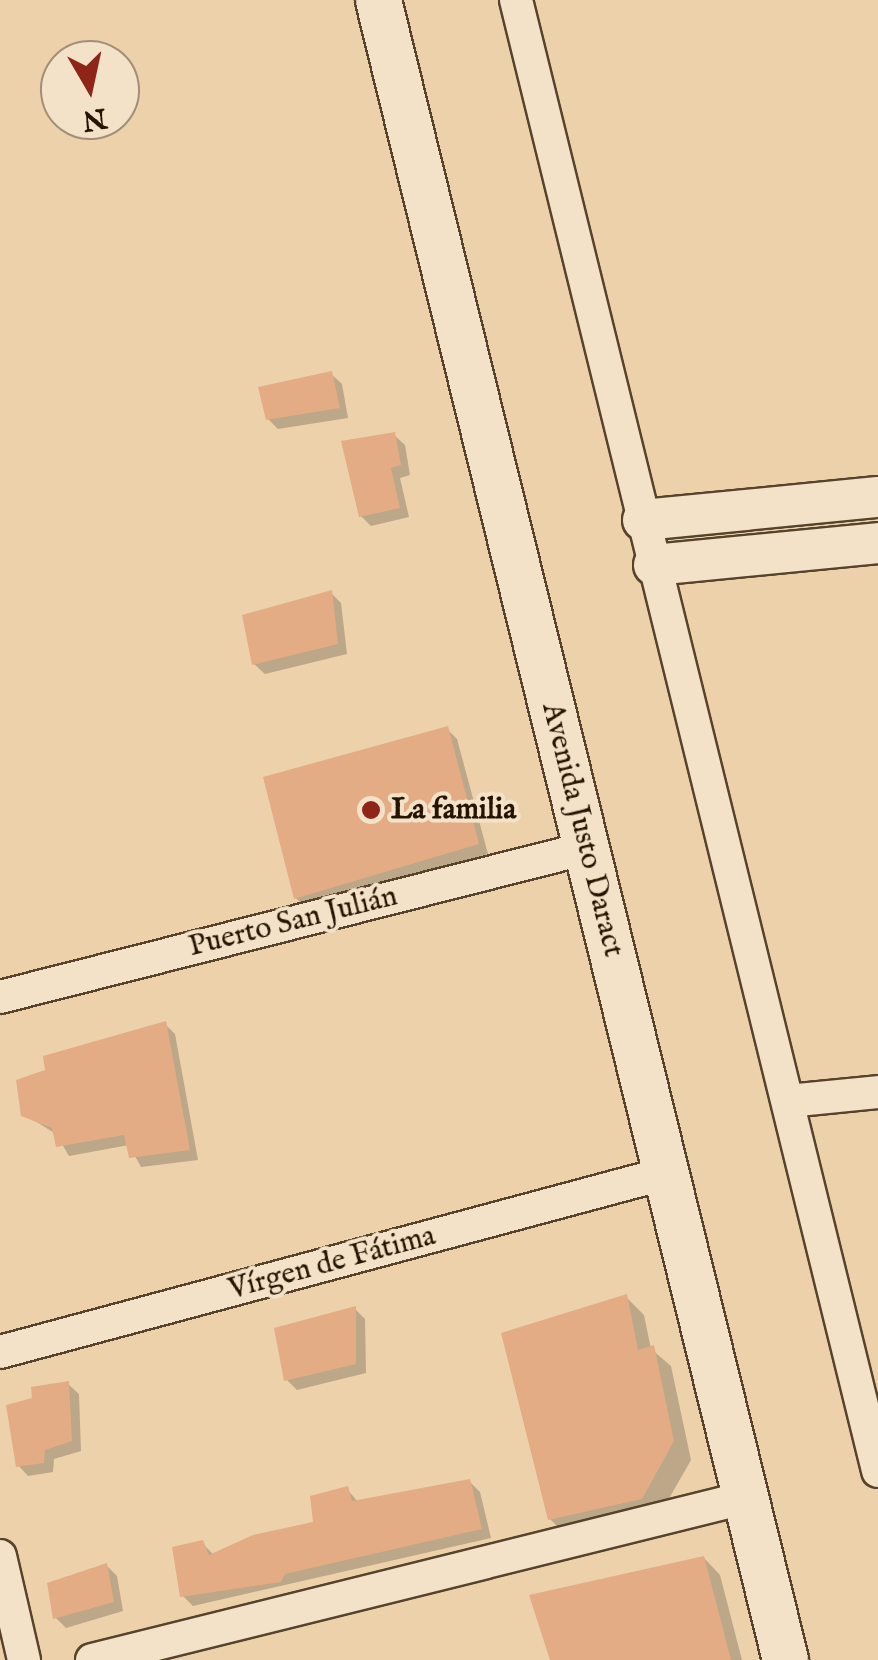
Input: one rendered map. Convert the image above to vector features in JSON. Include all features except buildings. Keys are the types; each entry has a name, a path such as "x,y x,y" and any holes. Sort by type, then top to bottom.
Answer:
{"main road":[{"name":"Avenida Justo Daract","path":"378,0 785,1660"}],"street":[{"path":"516,0 878,1471"},
{"path":"643,520 878,496"},
{"path":"654,564 878,544"},
{"name":"Puerto San Julián","path":"0,997 587,848"},
{"path":"788,1102 878,1092"},
{"name":"Vírgen de Fátima","path":"0,1352 663,1174"},
{"path":"92,1660 744,1498"},
{"path":"0,1556 24,1660"}],"place":[{"name":"La familia","path":"371,810"}]}
